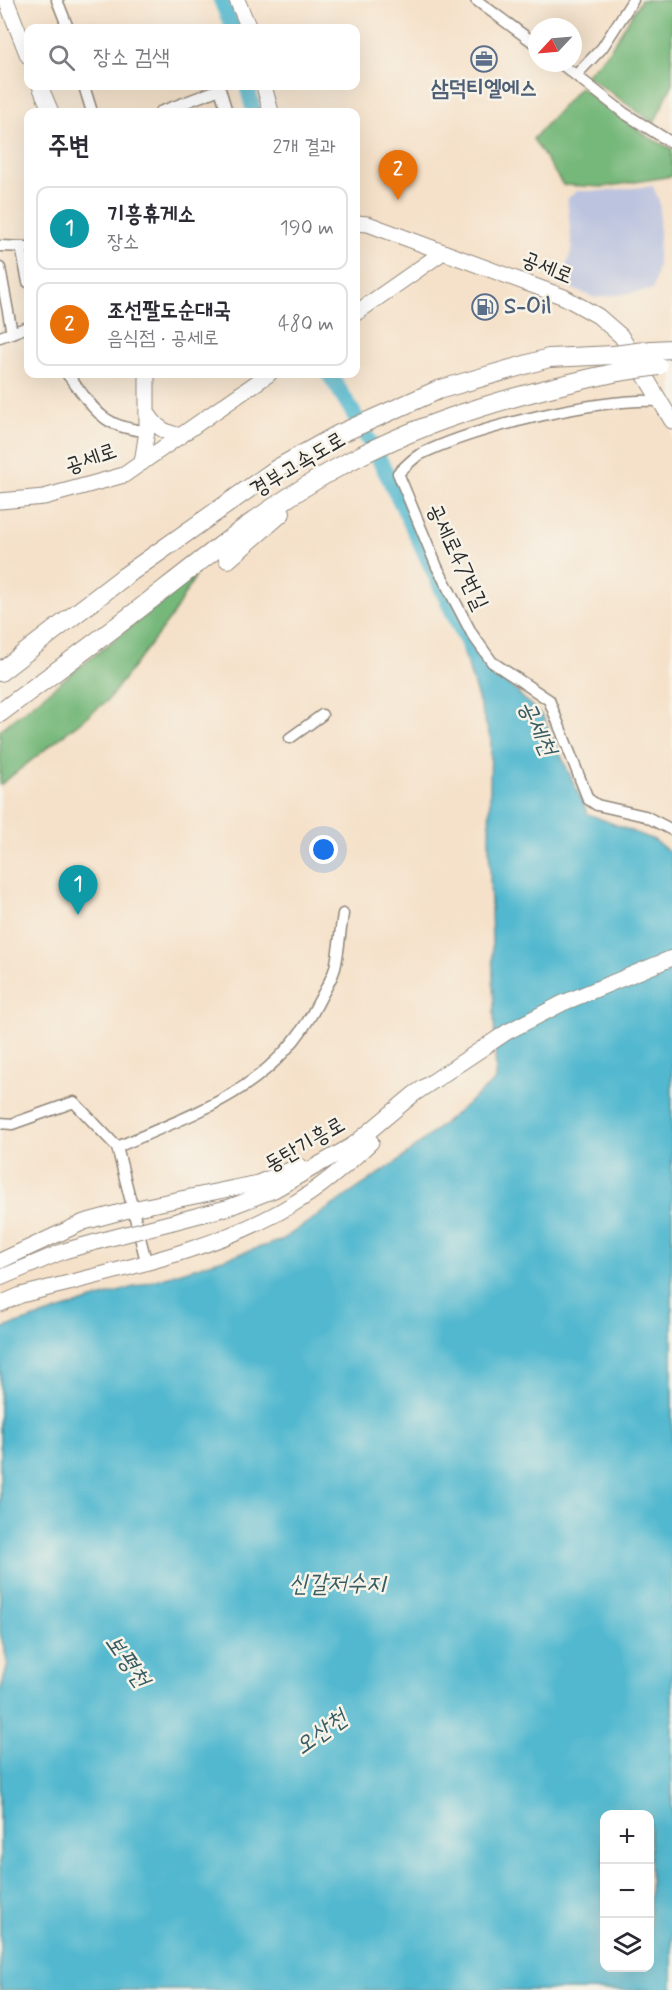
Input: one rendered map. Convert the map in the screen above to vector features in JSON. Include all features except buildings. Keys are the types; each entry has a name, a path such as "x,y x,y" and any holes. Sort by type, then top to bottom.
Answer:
{"highway":[{"name":"경부고속도로","path":"0,672 124,576 278,468 337,435 438,390 549,358 616,363 661,361 672,349"},
{"name":"경부고속도로","path":"0,713 251,521 351,460 393,440 457,416 541,390 616,363"},
{"path":"228,559 332,471"}],"main road":[{"path":"6,0 24,46"},
{"path":"237,0 247,24"},
{"path":"42,90 49,108"},
{"path":"265,90 270,108"},
{"name":"공세로","path":"360,223 368,224 564,297 598,316 621,336 672,421"},
{"path":"360,310 443,252"},
{"name":"공세로","path":"0,501 44,497 93,485 124,475 142,463 147,431 147,378"},
{"path":"142,463 263,378"},
{"path":"147,412 155,426 167,433 181,436"},
{"name":"동탄기흥로","path":"0,1278 64,1251 230,1207 274,1190 353,1145 414,1094 478,1048 535,1016 672,958"},
{"path":"0,1304 21,1294 212,1241 293,1204 340,1172 391,1123 414,1094"},
{"path":"0,1261 84,1222 132,1209 258,1183 353,1145"}],"street":[{"path":"57,0 66,24"},
{"path":"476,0 528,38"},
{"path":"576,75 602,48 633,0"},
{"path":"572,72 624,113 672,143"},
{"path":"85,90 91,108"},
{"path":"170,108 215,90"},
{"path":"223,90 226,108"},
{"path":"0,246 24,247"},
{"path":"0,268 12,333"},
{"path":"0,337 24,328"},
{"path":"70,378 104,419 121,428 147,431"},
{"name":"공세로47번길","path":"660,401 597,407 500,427 417,456 398,473 437,567 472,634 492,662 549,700 588,799 597,805 645,816 672,830"},
{"path":"290,738 322,716"},
{"path":"117,1147 192,1115 243,1088 271,1067 305,1028 334,969 343,914"},
{"path":"0,1123 12,1124 74,1102 117,1147 146,1261"}],"shaded area":[{"path":"653,186 660,204 658,264 653,290 595,298 561,284 572,248 567,199 577,191"}],"green space":[{"path":"641,0 672,0 672,85 654,123 586,75 608,53"},
{"path":"580,87 648,137 672,149 672,176 604,187 563,185 533,139"},
{"path":"196,575 172,616 108,700 0,785 0,730"}],"water":[{"name":"신갈저수지","path":"459,637 543,717 588,814 654,840 672,854 672,1990 0,1990 0,1692 8,1664 0,1633 0,1329 280,1241 401,1159 496,1080 489,840 491,740"}],"waterway":[{"name":"공세천","path":"221,0 231,24"},
{"name":"공세천","path":"248,90 253,108"},
{"name":"공세천","path":"332,378 351,408 390,480 478,664"}],"place":[{"name":"삼덕티엘에스","path":"484,59"},
{"name":"조선팔도순대국","path":"398,200"},
{"name":"S-Oil","path":"485,307"},
{"name":"기흥휴게소","path":"78,915"}],"water label":[{"name":"보평천","path":"127,1661"},
{"name":"오산천","path":"321,1733"}]}
